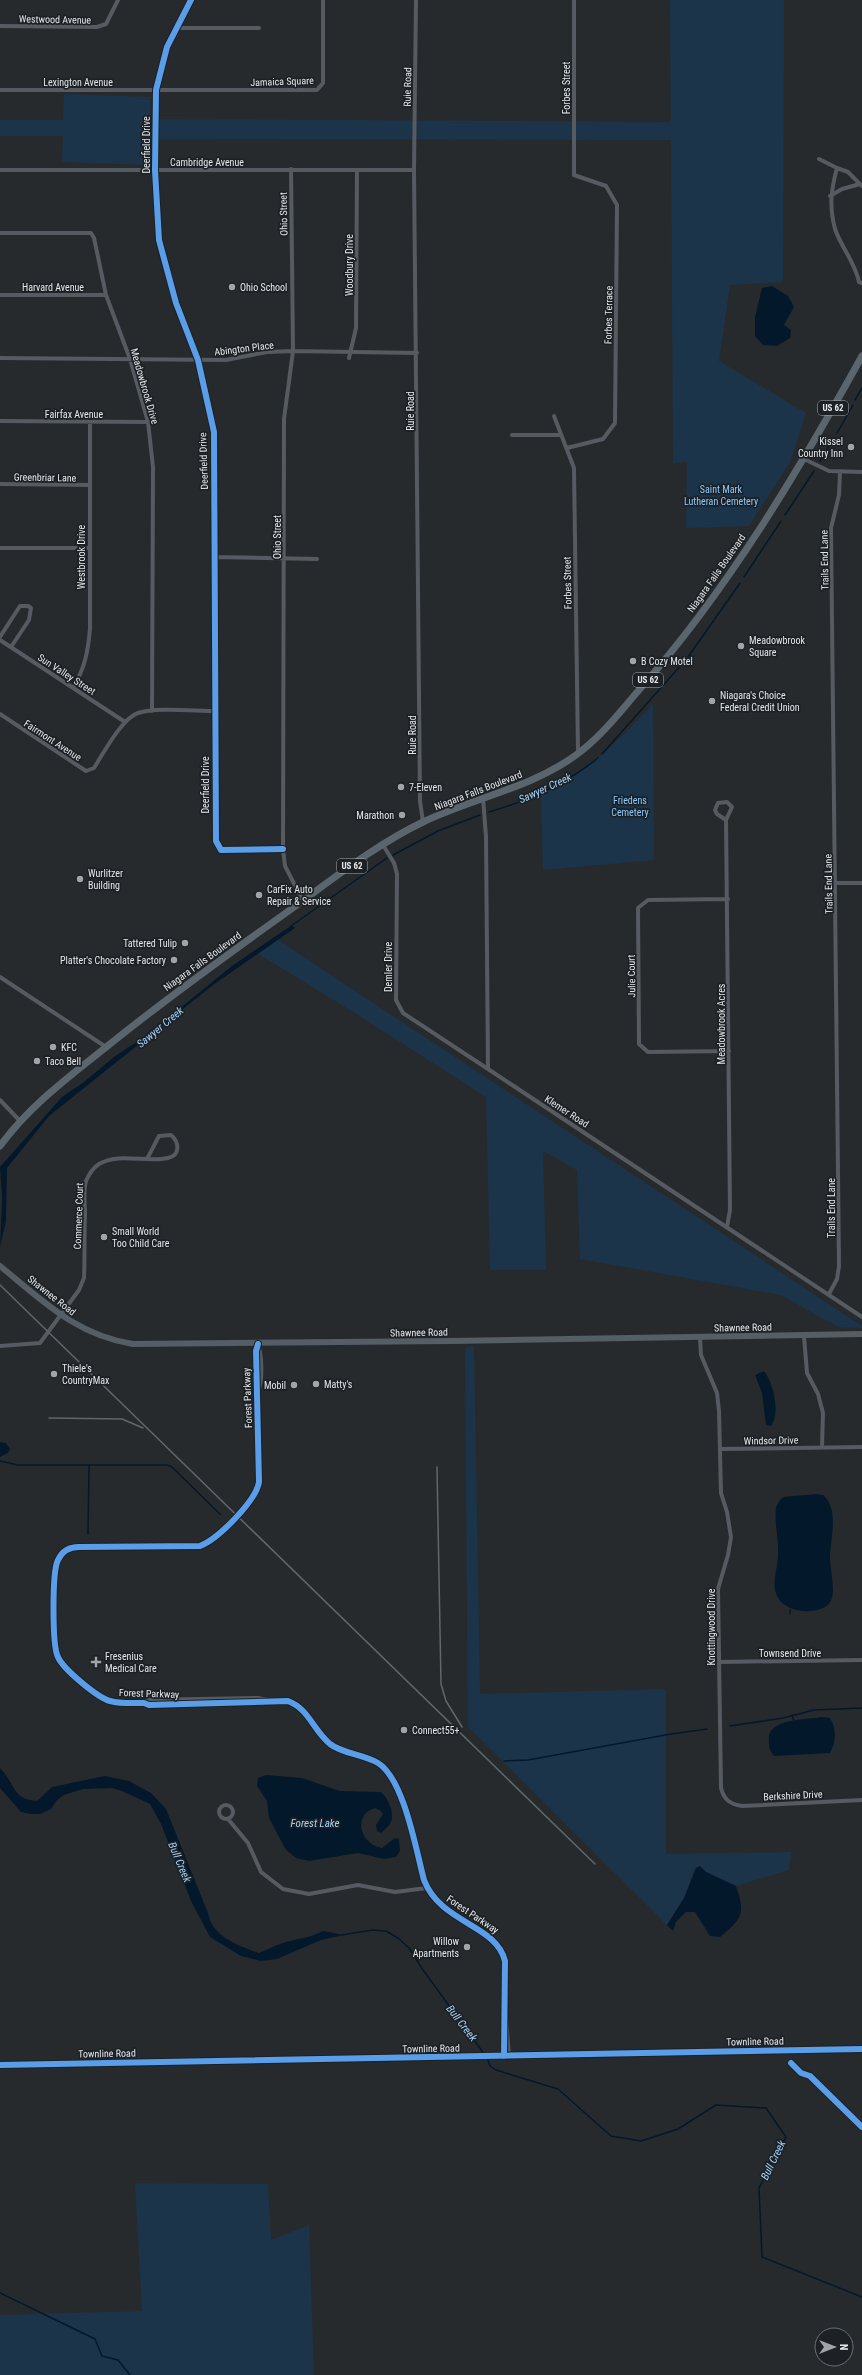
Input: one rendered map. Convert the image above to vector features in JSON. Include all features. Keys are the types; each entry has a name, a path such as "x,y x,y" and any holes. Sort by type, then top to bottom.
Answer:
{"main road":[{"name":"Niagara Falls Boulevard","path":"0,1146 20,1121 46,1095 106,1047 195,978 383,845 423,822 535,779 558,767 601,734 673,652 738,560 804,459 862,356"},
{"name":"Shawnee Road","path":"0,1266 62,1316 97,1336 133,1344 258,1344 700,1338 862,1334"},
{"name":"Townline Road","path":"0,2065 862,2049"}],"street":[{"name":"Westwood Avenue","path":"0,26 97,27 106,24 118,0"},
{"name":"Deerfield Drive","path":"191,0 175,28 167,47 156,90 155,170 159,240 176,303 198,360 214,432 216,841 221,850 283,849"},
{"name":"Jamaica Square","path":"156,90 316,90 323,83 323,0"},
{"name":"Ruie Road","path":"416,0 414,170 417,353 420,793 423,822"},
{"name":"Forbes Street","path":"574,0 574,175"},
{"path":"175,28 259,28"},
{"name":"Lexington Avenue","path":"0,90 156,90"},
{"path":"819,159 848,172 861,185"},
{"path":"837,168 830,196 835,229 857,271 859,282 862,283"},
{"name":"Ohio Street","path":"291,169 293,351 284,419 285,558 283,849 285,866 303,901"},
{"name":"Cambridge Avenue","path":"0,170 414,170"},
{"name":"Woodbury Drive","path":"349,358 349,351 356,328 357,170"},
{"name":"Forbes Terrace","path":"567,448 603,439 615,424 617,205 606,186 574,175"},
{"path":"830,196 842,189 861,185"},
{"name":"Meadowbrook Drive","path":"0,233 91,233 94,238 106,295 130,359 148,422 153,467 152,711"},
{"name":"Harvard Avenue","path":"0,295 106,295"},
{"name":"Abington Place","path":"0,358 226,360 267,352 293,351 417,353"},
{"name":"Forbes Street","path":"554,416 559,435 567,448 574,468 578,753"},
{"name":"Fairfax Avenue","path":"0,421 148,422"},
{"name":"Westbrook Drive","path":"73,688 83,672 88,650 90,422"},
{"path":"512,435 559,435"},
{"path":"804,459 829,471 862,472"},
{"name":"Trails End Lane","path":"829,1294 837,1279 839,1266 831,528 839,496 840,472"},
{"name":"Greenbriar Lane","path":"0,484 90,485"},
{"path":"0,548 89,548"},
{"path":"215,557 317,559"},
{"path":"0,638 20,606 28,606 31,608 30,616 11,647"},
{"name":"Sun Valley Street","path":"0,638 11,647 125,722"},
{"name":"Fairmont Avenue","path":"0,714 86,771 94,768 125,722 137,713 152,711 215,711"},
{"path":"483,798 486,845 488,1069"},
{"name":"Meadowbrook Acres","path":"726,820 717,814 715,810 718,802 726,802 732,807 726,820 730,1210 726,1227"},
{"name":"Demler Drive","path":"383,845 394,863 397,874 396,1000 403,1013 488,1069"},
{"path":"836,883 862,883"},
{"name":"Julie Court","path":"728,899 648,900 638,908 638,939 639,1044 648,1052 729,1051"},
{"path":"0,977 106,1047"},
{"name":"Klemer Road","path":"488,1069 862,1317"},
{"path":"0,1100 20,1121"},
{"name":"Commerce Court","path":"0,1346 40,1343 62,1316 79,1290 84,1278 85,1187 88,1176 95,1168 105,1161 170,1158 176,1152 178,1145 176,1139 171,1135 159,1136 147,1159"},
{"path":"804,1336 807,1373 818,1394 823,1413 822,1446"},
{"name":"Knottingwood Drive","path":"700,1338 701,1355 717,1393 721,1493 727,1512 731,1537 728,1555 718,1589 721,1788 726,1800"},
{"name":"Forest Parkway","path":"258,1344 261,1358 260,1386 258,1392 257,1491 252,1499 212,1540 196,1547 72,1547 63,1553 56,1565 54,1574 55,1650 66,1668 106,1700 119,1703 144,1703 148,1705 258,1703 270,1700 294,1703 307,1713 331,1744 373,1761 388,1771 400,1791 427,1888 445,1910 491,1938 500,1947 505,1961 506,2056"},
{"name":"Windsor Drive","path":"720,1449 822,1446 862,1447"},
{"name":"Townsend Drive","path":"719,1662 862,1660"},
{"name":"Berkshire Drive","path":"726,1800 742,1806 862,1800"},
{"path":"228,1819 248,1843 261,1872 283,1889 309,1894 358,1885 395,1892 427,1888"}],"green space":[{"name":"Saint Mark Lutheran Cemetery","path":"670,0 784,0 783,282 730,285 719,361 806,413 790,462 749,526 686,528 687,462 673,463 671,140 149,139 148,165 62,162 63,136 0,136 0,120 63,120 64,94 150,97 150,119 671,122"},
{"name":"Friedens Cemetery","path":"653,704 654,860 543,870 541,794 574,776 602,755"},
{"path":"278,940 862,1326 862,1328 838,1327 781,1295 580,1259 577,1170 543,1151 546,1270 490,1270 486,1097 358,1015 257,953"},
{"path":"474,1345 480,1694 666,1689 666,1854 791,1852 789,1870 736,1886 706,1872 700,1866 695,1868 684,1898 667,1925 468,1727 465,1348"},
{"path":"135,2183 268,2184 271,2240 309,2225 314,2375 0,2375 0,2315 142,2311"}],"water":[{"path":"772,286 788,296 794,307 784,325 791,330 790,338 777,346 763,345 755,336 755,317 762,288"},
{"path":"292,925 295,928 213,985 49,1116 7,1168 6,1221 0,1247 2,1198 0,1167 62,1097 84,1082 114,1057 147,1035 232,966"},
{"path":"764,1371 770,1382 775,1398 776,1406 774,1420 771,1426 766,1425 762,1393 755,1375"},
{"path":"0,1442 6,1443 10,1449 8,1453 0,1457"},
{"path":"815,1494 823,1495 831,1507 833,1515 830,1556 833,1594 829,1604 823,1608 815,1611 797,1610 782,1603 775,1591 778,1559 776,1508 784,1497"},
{"path":"821,1717 830,1718 835,1731 834,1744 830,1753 774,1756 769,1744 769,1734 773,1728 779,1724 796,1720"},
{"path":"0,1768 18,1794 29,1800 37,1801 52,1787 105,1776 129,1781 151,1793 166,1809 211,1921 221,1934 235,1944 259,1953 288,1941 308,1937 323,1931 344,1935 321,1940 277,1959 261,1961 241,1956 210,1937 191,1901 161,1824 150,1804 112,1788 83,1789 64,1795 57,1800 51,1809 40,1814 21,1812 0,1788"},
{"name":"Forest Lake","path":"266,1775 302,1778 340,1791 381,1792 386,1798 392,1811 392,1820 390,1824 381,1833 377,1831 376,1825 383,1814 375,1808 363,1817 361,1823 362,1829 368,1841 382,1848 395,1838 399,1839 400,1851 396,1857 384,1859 358,1853 309,1861 296,1858 286,1850 269,1818 267,1801 257,1786 258,1778"},
{"path":"700,1866 706,1872 736,1886 739,1895 741,1903 740,1915 733,1925 720,1937 710,1936 695,1912 686,1912 676,1922 673,1931 667,1925 684,1898 696,1868"}],"waterway":[{"name":"Sawyer Creek","path":"855,400 862,388"},
{"name":"Sawyer Creek","path":"837,433 853,405"},
{"name":"Sawyer Creek","path":"820,461 834,438"},
{"name":"Sawyer Creek","path":"785,515 814,471"},
{"name":"Sawyer Creek","path":"744,577 781,521"},
{"name":"Sawyer Creek","path":"688,657 740,583"},
{"name":"Sawyer Creek","path":"602,754 683,663"},
{"name":"Sawyer Creek","path":"489,812 532,797 560,783 598,758"},
{"name":"Sawyer Creek","path":"393,855 438,831 480,815"},
{"name":"Sawyer Creek","path":"291,926 387,858"},
{"path":"0,1461 18,1465 167,1465 172,1467 220,1514"},
{"path":"88,1534 89,1466"},
{"path":"730,1726 783,1718 814,1710 862,1708"},
{"path":"792,1715 794,1721"},
{"path":"504,1761 528,1760 671,1734 707,1729"},
{"name":"Bull Creek","path":"342,1935 372,1930 386,1931 398,1938 409,1948 423,1970 485,2055"},
{"name":"Bull Creek","path":"487,2058 490,2066 496,2070 558,2089 611,2136 641,2141 678,2129 716,2105 766,2108 786,2137 759,2188 762,2257 862,2297"},
{"path":"0,2293 95,2339 102,2356 118,2360 130,2375"}],"railway":[{"path":"0,1285 595,1864"},
{"path":"49,1418 122,1419 143,1428"},
{"path":"437,1467 441,1684 446,1701 462,1727"}],"cycle path":[{"path":"191,0 167,47 156,90 155,170 159,240 176,303 198,360 214,432 216,841 221,850 283,849"},
{"path":"258,1344 256,1351 259,1482 251,1499 244,1509 226,1528 208,1542 200,1546 79,1547 72,1548 64,1552 58,1560 56,1567 54,1593 54,1624 58,1657 67,1669 81,1682 98,1695 114,1702 144,1703 149,1705 288,1701 306,1714 330,1744 341,1750 372,1760 387,1771 402,1799 413,1834 424,1880 432,1895 455,1915 491,1939 500,1949 505,1961 504,2056"},
{"path":"0,2065 862,2049"},
{"path":"791,2063 801,2073 810,2076 862,2127"}],"place":[{"name":"Ohio School","path":"232,287"},
{"name":"Kissel Country Inn","path":"851,447"},
{"name":"Meadowbrook Square","path":"741,646"},
{"name":"B Cozy Motel","path":"633,661"},
{"name":"Niagara's Choice Federal Credit Union","path":"712,701"},
{"name":"7-Eleven","path":"401,787"},
{"name":"Marathon","path":"402,815"},
{"name":"Wurlitzer Building","path":"80,879"},
{"name":"CarFix Auto Repair & Service","path":"259,895"},
{"name":"Tattered Tulip","path":"185,943"},
{"name":"Platter's Chocolate Factory","path":"174,960"},
{"name":"KFC","path":"53,1047"},
{"name":"Taco Bell","path":"37,1061"},
{"name":"Small World Too Child Care","path":"104,1237"},
{"name":"Thiele's CountryMax","path":"54,1374"},
{"name":"Matty's","path":"316,1384"},
{"name":"Mobil","path":"294,1385"},
{"name":"Fresenius Medical Care","path":"96,1662"},
{"name":"Connect55+","path":"404,1730"},
{"name":"Willow Apartments","path":"467,1947"}]}
